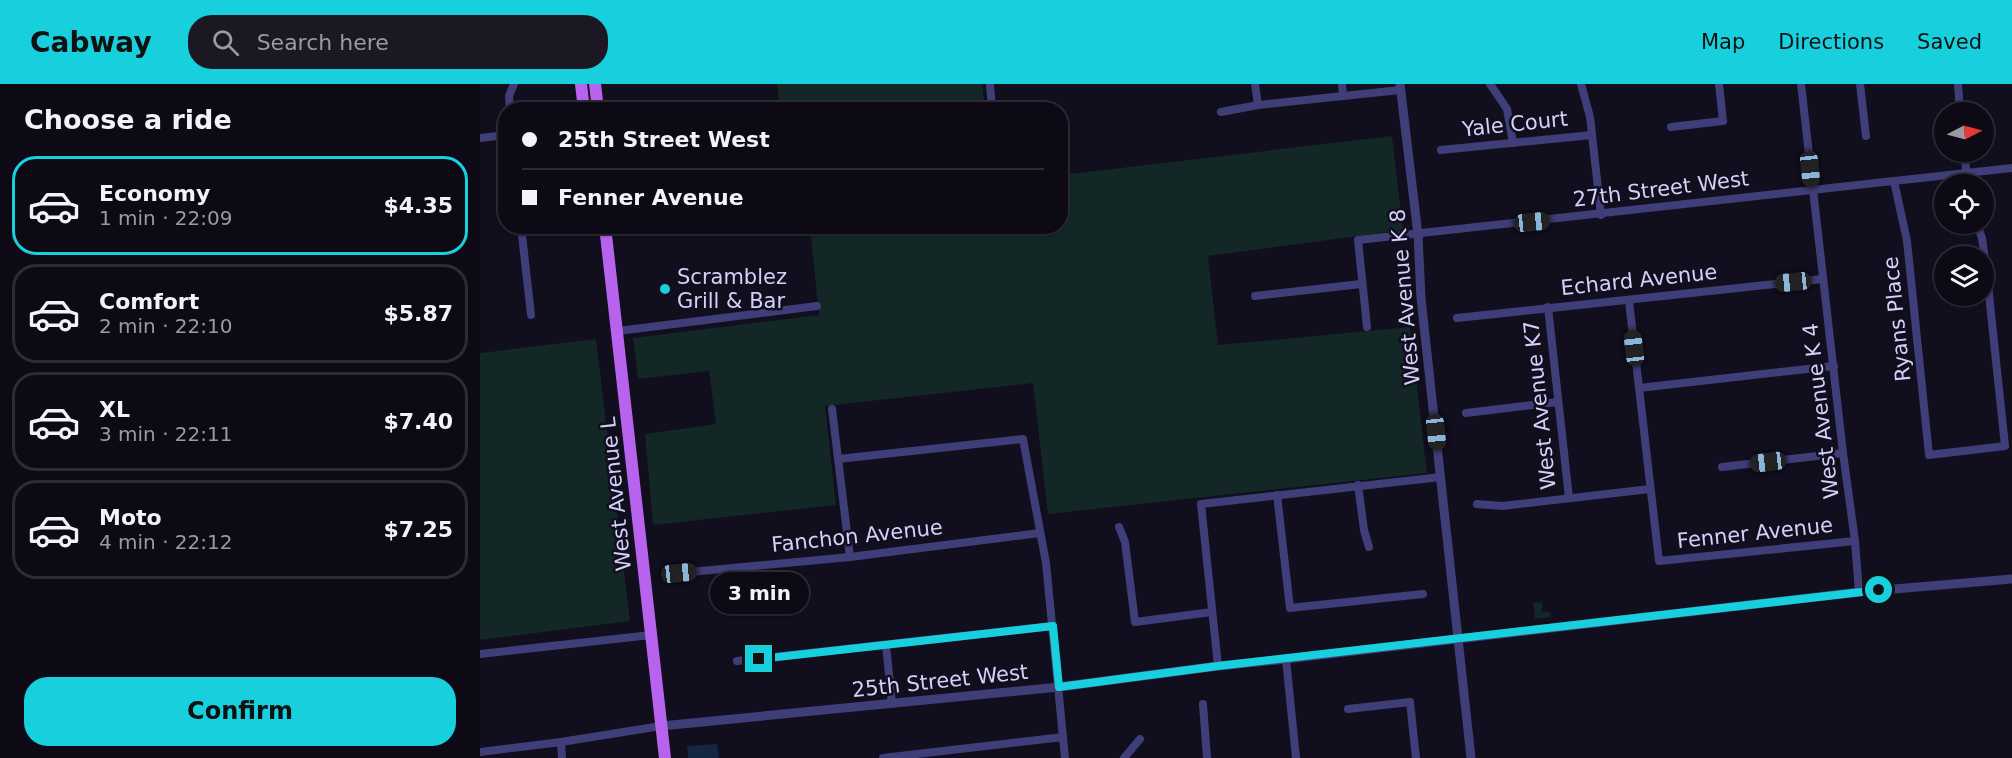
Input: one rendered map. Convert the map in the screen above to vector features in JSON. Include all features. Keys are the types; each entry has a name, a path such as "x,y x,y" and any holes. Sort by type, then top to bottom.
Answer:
{"main road":[{"path":"582,84 583,102"},
{"path":"595,84 597,102"},
{"name":"West Avenue L","path":"607,234 665,758"}],"street":[{"path":"509,102 509,96 514,84"},
{"path":"990,84 991,102"},
{"path":"1255,84 1258,105"},
{"path":"1342,84 1343,96"},
{"path":"1490,84 1507,109 1513,144"},
{"path":"1581,84 1593,135 1601,214"},
{"path":"1671,127 1723,121 1719,84"},
{"name":"West Avenue K 4","path":"1801,84 1855,541 1859,592"},
{"path":"1860,84 1866,136"},
{"path":"1958,84 1959,102"},
{"path":"1221,112 1258,105 1400,87"},
{"name":"West Avenue K 8","path":"1400,87 1418,235 1421,298 1471,758"},
{"name":"Yale Court","path":"1442,150 1593,135"},
{"path":"480,138 498,136"},
{"path":"1965,162 1966,173"},
{"name":"27th Street West","path":"1361,284 1358,240 2012,168"},
{"name":"Ryans Place","path":"1894,181 1907,241 1929,454 2005,446 1981,234"},
{"path":"522,234 531,315"},
{"name":"Echard Avenue","path":"1457,318 1823,279"},
{"path":"1255,296 1361,284 1367,327"},
{"path":"1477,504 1502,506 1650,489 1629,301"},
{"path":"618,331 817,306"},
{"name":"West Avenue K7","path":"1548,307 1569,498"},
{"path":"1639,388 1833,366"},
{"path":"1466,413 1558,402"},
{"path":"832,409 850,556"},
{"path":"838,459 1023,439 1046,563 1065,758"},
{"path":"1722,467 1843,453"},
{"path":"1218,666 1201,504 1441,477"},
{"path":"1358,485 1364,530 1370,547"},
{"name":"Fenner Avenue","path":"1650,489 1659,561 1855,541"},
{"path":"1276,495 1290,608 1422,594"},
{"path":"1119,527 1125,542 1136,622 1212,612"},
{"name":"Fanchon Avenue","path":"679,573 850,556 1040,533"},
{"name":"25th Street West","path":"480,752 661,726 1059,687 1218,666 1859,592 2012,579"},
{"path":"737,661 1053,626"},
{"path":"480,654 651,635"},
{"path":"886,645 892,704"},
{"path":"1286,659 1296,758"},
{"path":"1348,709 1410,702 1416,758"},
{"path":"1203,704 1207,758"},
{"path":"883,758 1062,737"},
{"path":"1124,758 1140,739"},
{"path":"561,742 562,758"}],"green space":[{"path":"777,84 982,84 984,102 779,102"},
{"path":"1392,136 1403,230 1208,256 1218,345 1410,327 1427,473 1048,514 1033,383 825,406 836,505 653,525 645,434 716,424 709,371 638,379 633,338 819,315 811,234 1068,234 1068,174"},
{"path":"596,339 630,621 480,640 480,353"},
{"path":"1542,602 1542,612 1550,612 1551,617 1535,619 1533,603"}],"water":[{"path":"717,744 719,758 688,758 687,746"}],"place":[{"name":"Scramblez Grill & Bar","path":"665,289"}],"route":[{"path":"759,659 1053,626 1059,687 1218,666 1879,590"}]}
